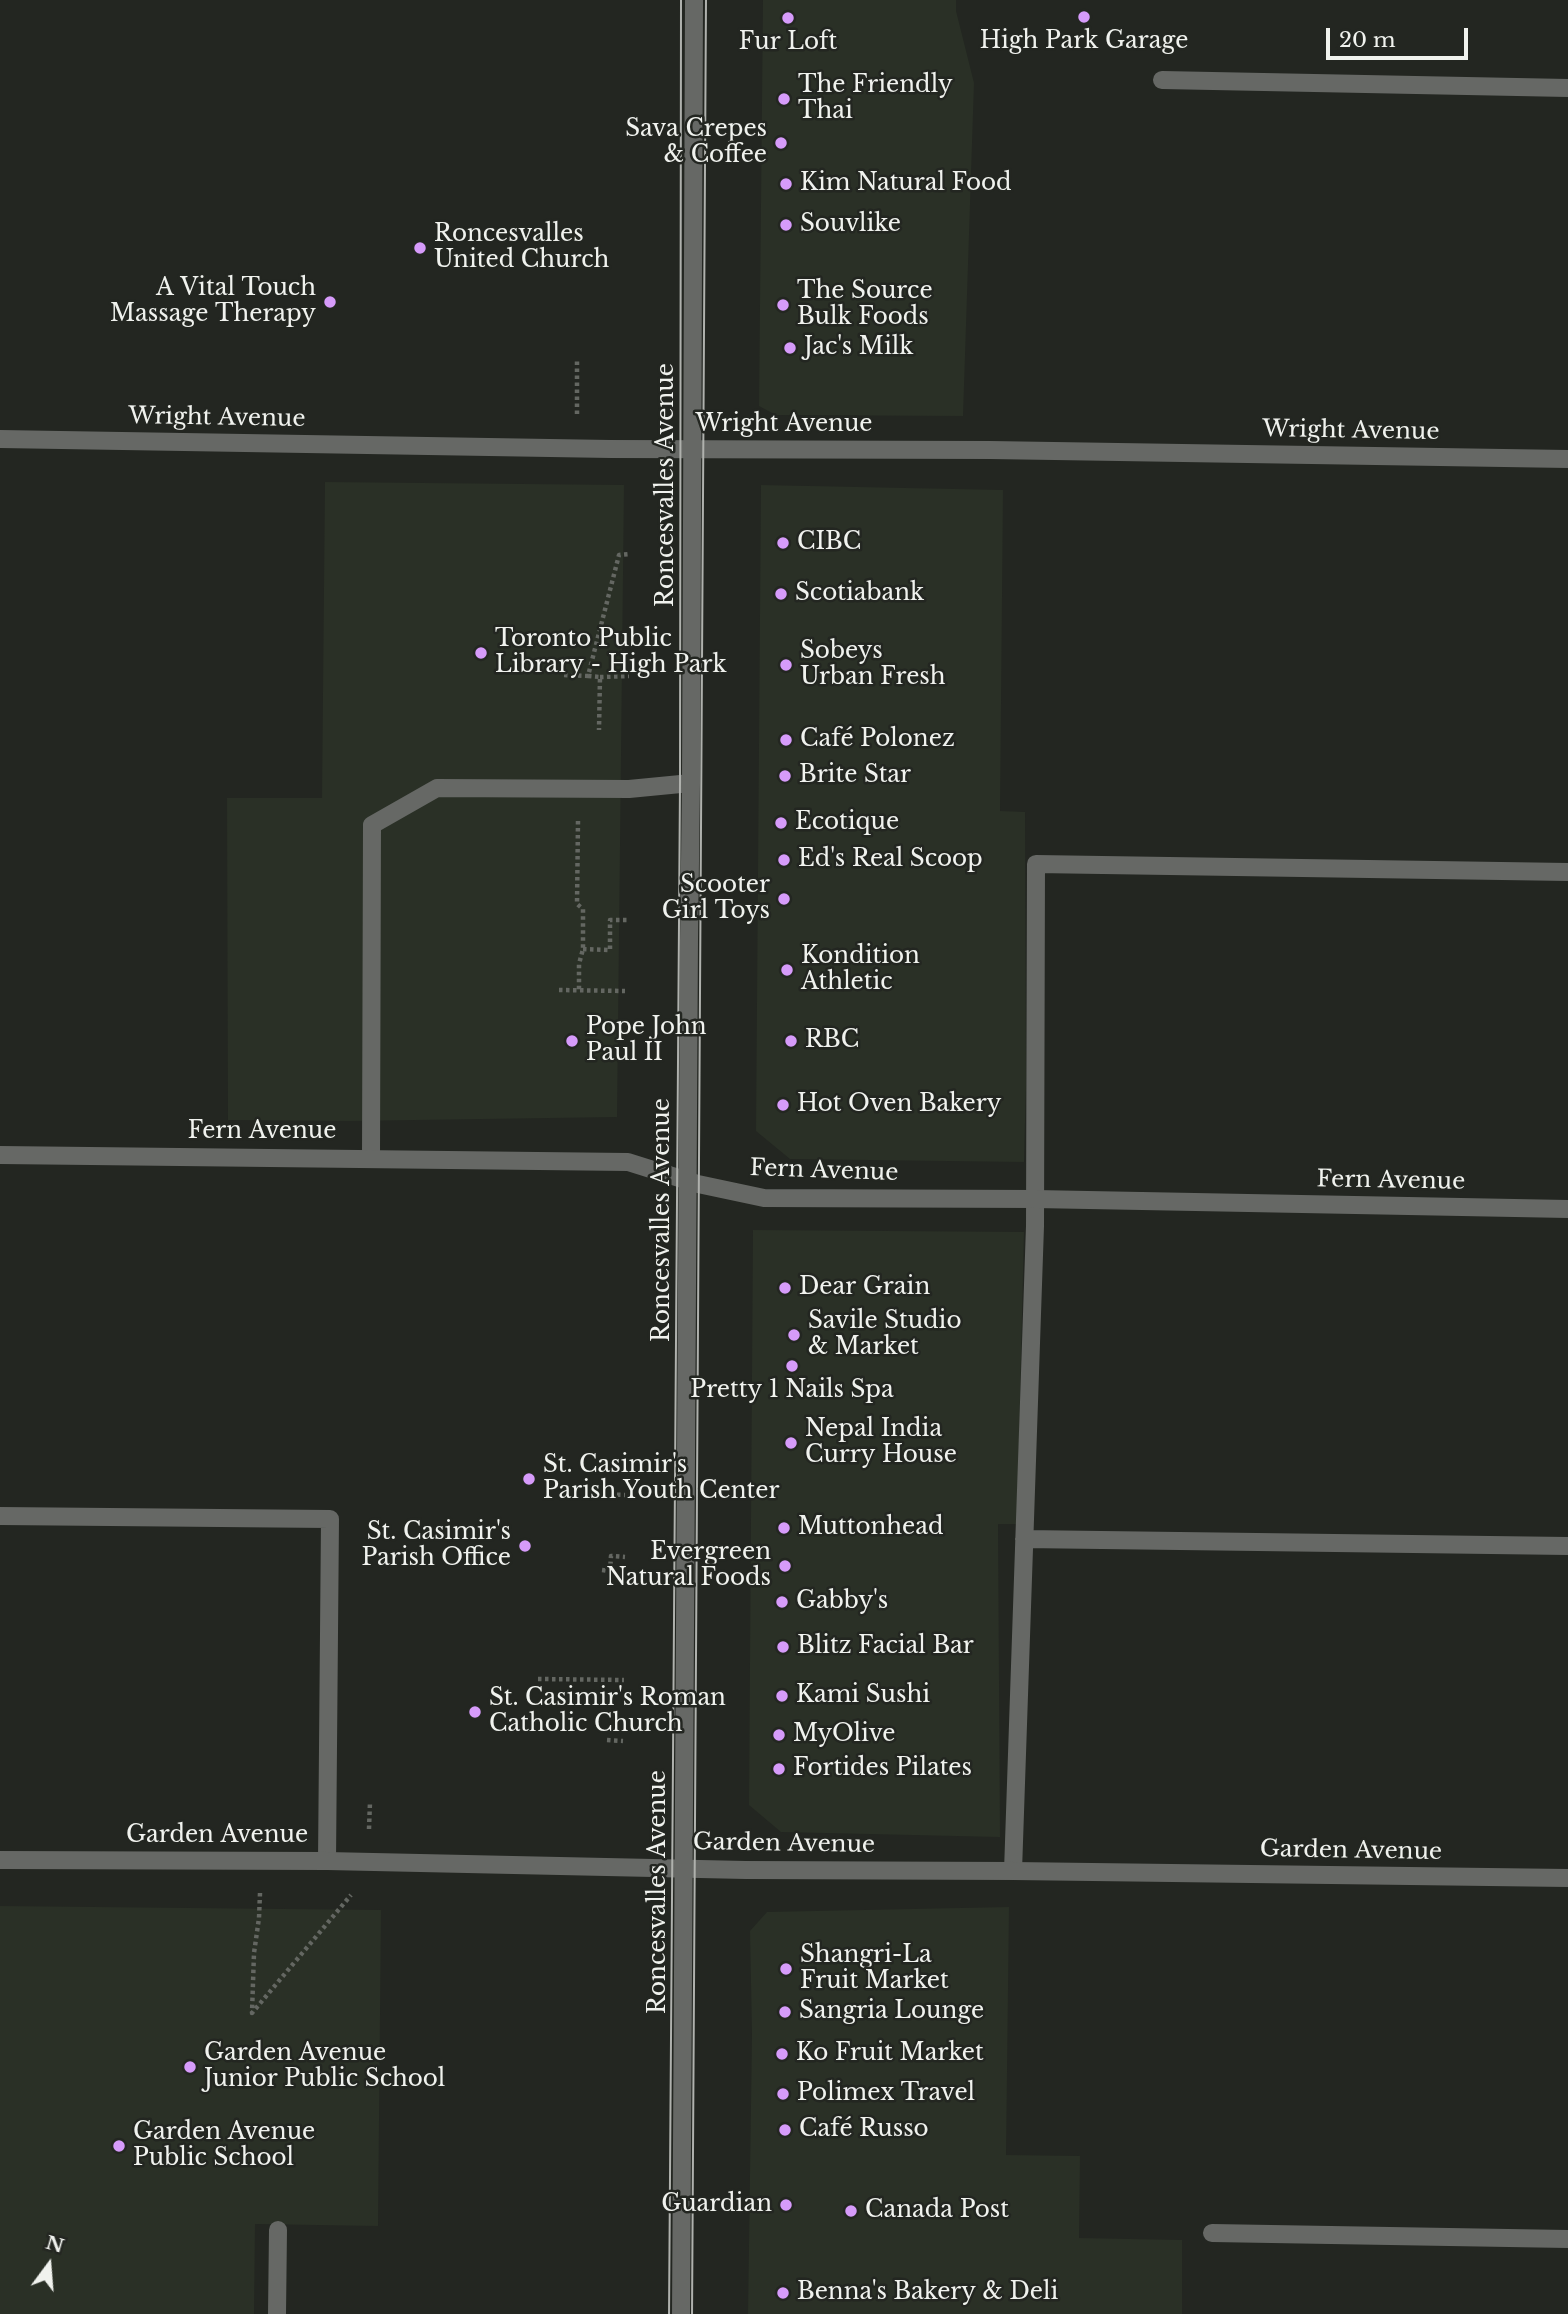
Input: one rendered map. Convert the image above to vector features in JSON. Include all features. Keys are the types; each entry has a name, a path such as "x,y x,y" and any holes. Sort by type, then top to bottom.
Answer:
{"street":[{"name":"Roncesvalles Avenue","path":"681,2314 694,0"},
{"path":"1162,80 1568,88"},
{"name":"Wright Avenue","path":"0,439 1568,459"},
{"path":"371,1157 372,825 437,788 629,789 691,783"},
{"path":"1013,1871 1034,1199 1036,864 1568,872"},
{"name":"Fern Avenue","path":"0,1155 371,1157 628,1162 688,1181 764,1198 1034,1199 1568,1209"},
{"path":"0,1516 330,1519 327,1861"},
{"path":"1024,1539 1568,1546"},
{"name":"Garden Avenue","path":"0,1860 327,1861 746,1870 1568,1878"},
{"path":"278,2230 278,2314"},
{"path":"1212,2233 1568,2239"}],"path":[{"path":"577,359 577,418"},
{"path":"588,676 619,555 629,554"},
{"path":"564,675 629,676"},
{"path":"599,730 600,677"},
{"path":"578,789 577,904 583,909 579,990"},
{"path":"583,949 610,950 610,920 627,920"},
{"path":"559,990 625,991"},
{"path":"596,1494 625,1495"},
{"path":"602,1570 610,1571 611,1556 625,1557"},
{"path":"538,1679 624,1680"},
{"path":"607,1740 623,1741"},
{"path":"369,1835 370,1802"},
{"path":"260,1890 252,2013 353,1892"}],"shaded area":[{"path":"763,0 956,0 956,11 974,83 963,416 776,415 759,406"},
{"path":"325,482 624,485 617,1117 228,1120 227,798 322,798"},
{"path":"761,485 1003,490 1000,811 1025,812 1024,1162 790,1159 756,1131"},
{"path":"753,1230 1024,1232 1017,1524 998,1524 1000,1837 781,1832 749,1805"},
{"name":"Garden Avenue Junior Public School","path":"0,1906 381,1910 378,2226 255,2224 254,2314 0,2314"},
{"path":"1009,1907 1006,2155 1080,2156 1079,2238 1182,2240 1182,2314 748,2314 752,2034 750,1931 767,1912"}],"tram line":[{"path":"669,2314 680,783 681,0"},
{"path":"692,2314 706,0"}],"place":[{"name":"High Park Garage","path":"1084,17"},
{"name":"Fur Loft","path":"788,18"},
{"name":"The Friendly Thai","path":"784,99"},
{"name":"Sava Crepes & Coffee","path":"781,143"},
{"name":"Kim Natural Food","path":"786,184"},
{"name":"Souvlike","path":"786,225"},
{"name":"Roncesvalles United Church","path":"420,248"},
{"name":"A Vital Touch Massage Therapy","path":"330,302"},
{"name":"The Source Bulk Foods","path":"783,305"},
{"name":"Jac's Milk","path":"790,348"},
{"name":"CIBC","path":"783,543"},
{"name":"Scotiabank","path":"781,594"},
{"name":"Toronto Public Library - High Park","path":"481,653"},
{"name":"Sobeys Urban Fresh","path":"786,665"},
{"name":"Café Polonez","path":"786,740"},
{"name":"Brite Star","path":"785,776"},
{"name":"Ecotique","path":"781,823"},
{"name":"Ed's Real Scoop","path":"784,860"},
{"name":"Scooter Girl Toys","path":"784,899"},
{"name":"Kondition Athletic","path":"787,970"},
{"name":"Pope John Paul II","path":"572,1041"},
{"name":"RBC","path":"791,1041"},
{"name":"Hot Oven Bakery","path":"783,1105"},
{"name":"Dear Grain","path":"785,1288"},
{"name":"Savile Studio & Market","path":"794,1335"},
{"name":"Pretty 1 Nails Spa","path":"792,1366"},
{"name":"Nepal India Curry House","path":"791,1443"},
{"name":"St. Casimir's Parish Youth Center","path":"529,1479"},
{"name":"Muttonhead","path":"784,1528"},
{"name":"St. Casimir's Parish Office","path":"525,1546"},
{"name":"Evergreen Natural Foods","path":"785,1566"},
{"name":"Gabby's","path":"782,1602"},
{"name":"Blitz Facial Bar","path":"783,1647"},
{"name":"Kami Sushi","path":"782,1696"},
{"name":"St. Casimir's Roman Catholic Church","path":"475,1712"},
{"name":"MyOlive","path":"779,1735"},
{"name":"Fortides Pilates","path":"779,1769"},
{"name":"Shangri-La Fruit Market","path":"786,1969"},
{"name":"Sangria Lounge","path":"785,2012"},
{"name":"Ko Fruit Market","path":"782,2054"},
{"name":"Garden Avenue Junior Public School","path":"190,2067"},
{"name":"Polimex Travel","path":"783,2094"},
{"name":"Café Russo","path":"785,2130"},
{"name":"Garden Avenue Public School","path":"119,2146"},
{"name":"Guardian","path":"786,2205"},
{"name":"Canada Post","path":"851,2211"},
{"name":"Benna's Bakery & Deli","path":"783,2293"}]}
